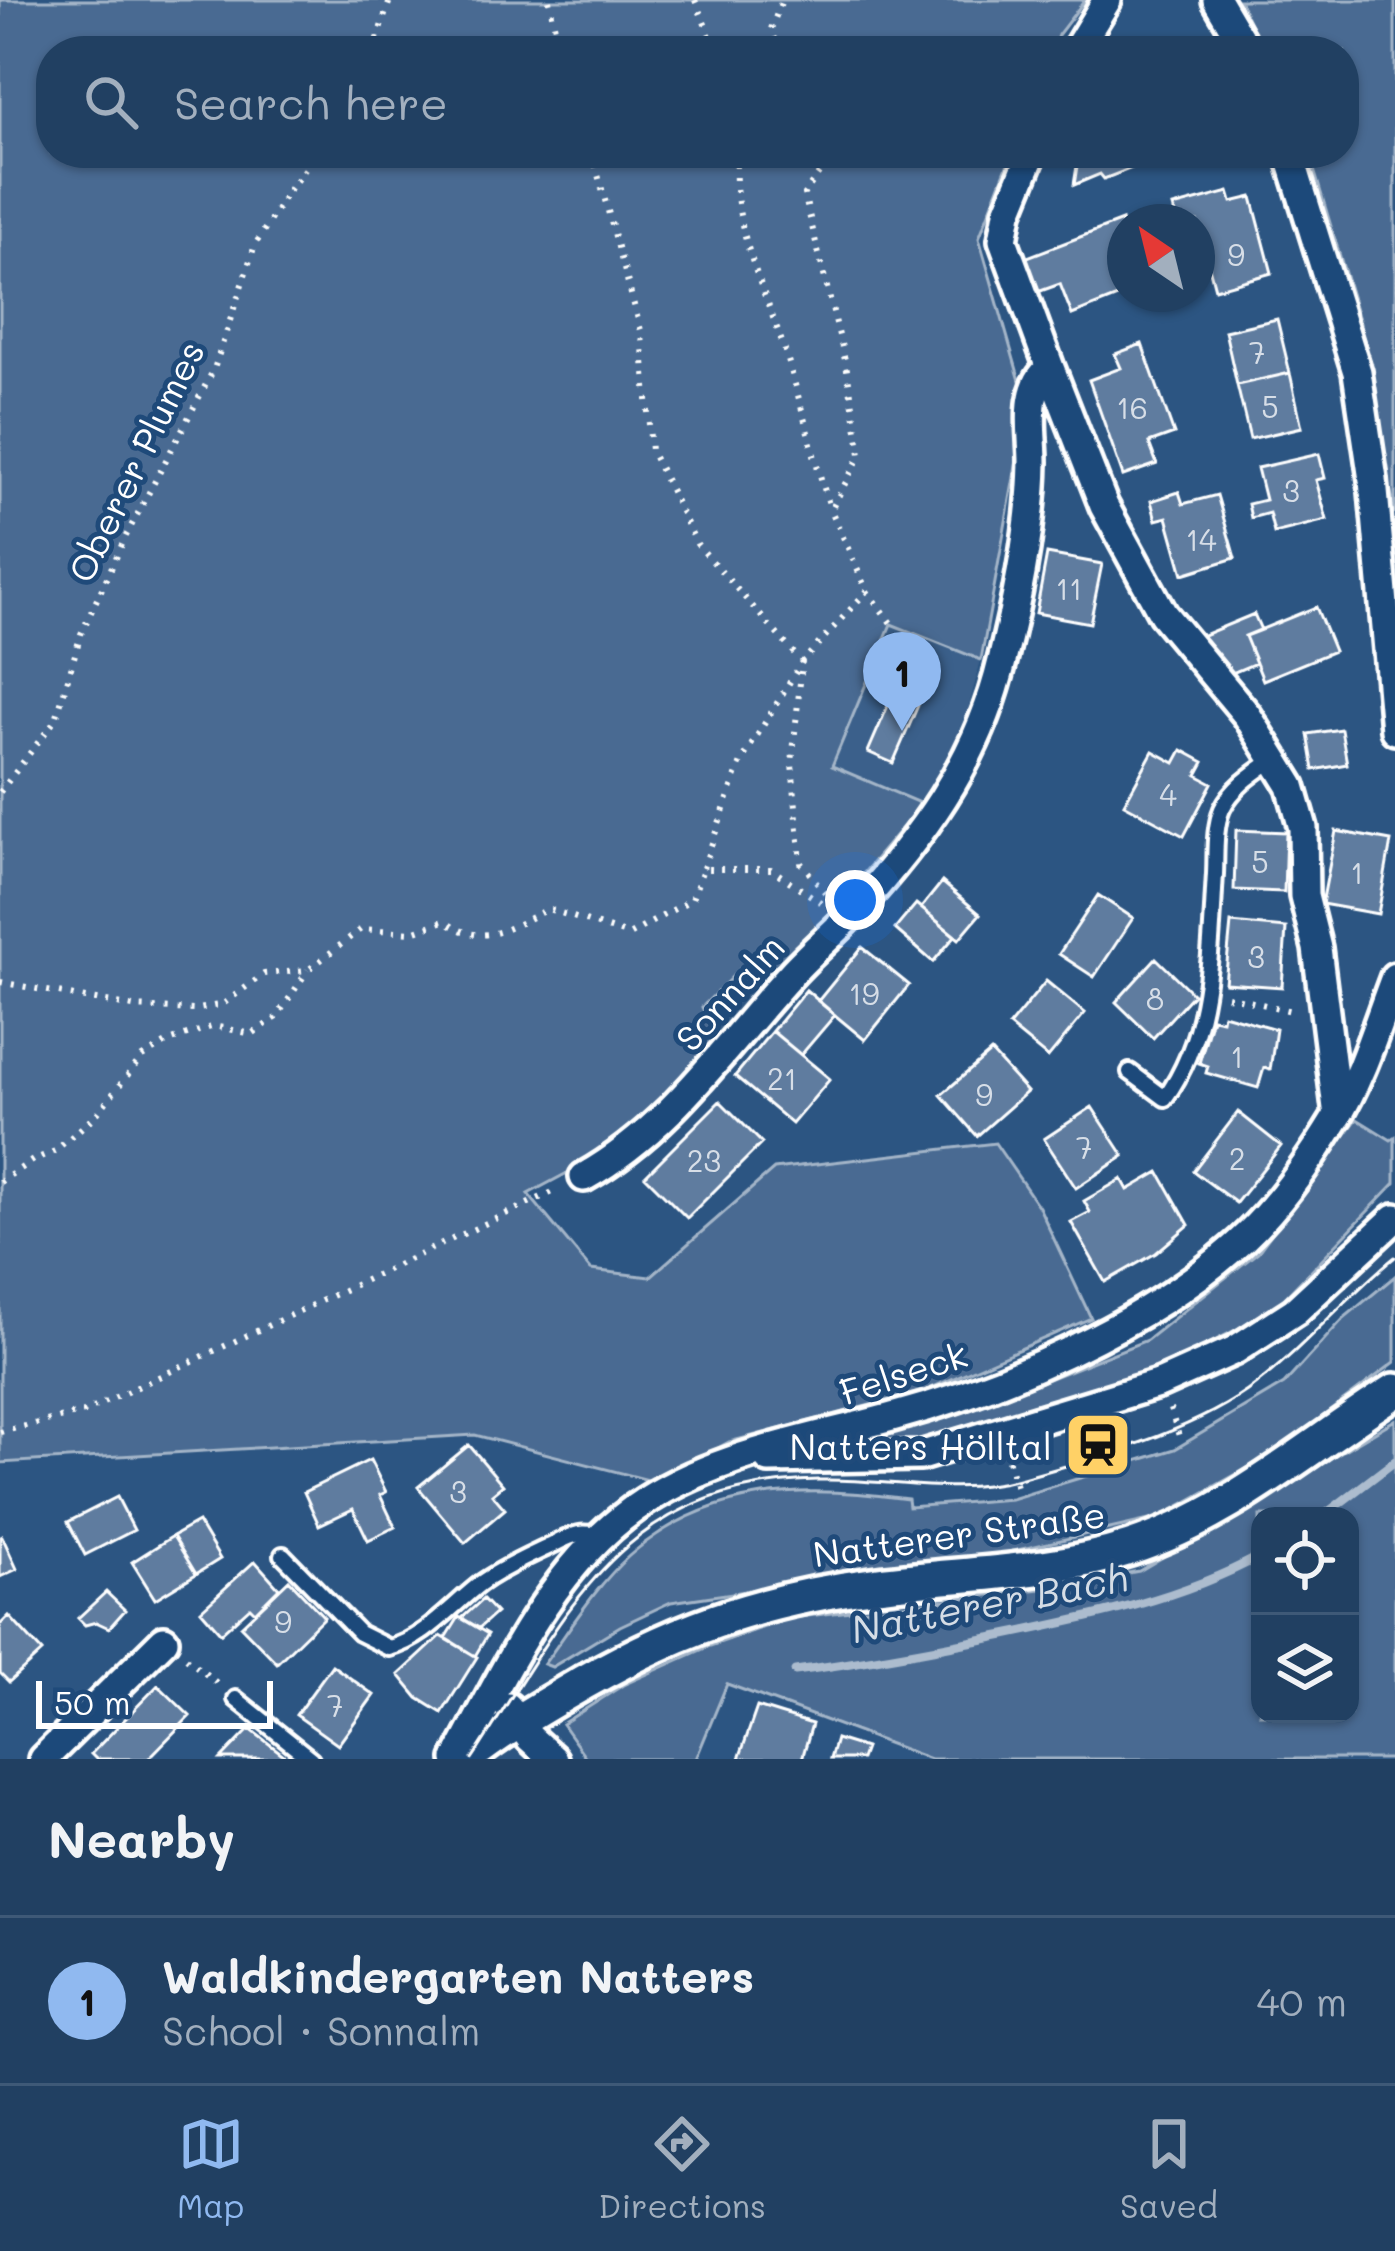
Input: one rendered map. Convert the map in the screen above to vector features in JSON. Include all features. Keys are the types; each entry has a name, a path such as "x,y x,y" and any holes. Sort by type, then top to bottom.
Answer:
{"street":[{"path":"1085,36 1107,0"},
{"path":"1217,0 1238,36"},
{"path":"1026,168 1008,212 1003,240 1104,506 1163,614 1247,715 1292,786 1301,817 1304,896 1317,948 1338,1116"},
{"path":"1294,168 1357,372 1373,480 1395,730"},
{"name":"Sonnalm","path":"584,1177 621,1155 659,1123 794,970 847,919 938,812 982,731 1004,655 1030,513 1033,395 1036,382 1050,368"},
{"name":"Felseck","path":"461,1759 496,1689 551,1598 600,1538 659,1492 747,1458 940,1402 1130,1319 1190,1282 1247,1236 1274,1207 1338,1116 1395,977"},
{"path":"747,1458 920,1456 1161,1383 1235,1350 1295,1311 1395,1218"},
{"name":"Natterer Straße","path":"461,1759 656,1644 770,1602 875,1584 1071,1562 1153,1540 1249,1490 1395,1391"},
{"path":"43,1759 164,1640"},
{"path":"496,1689 553,1759"}],"lane":[{"path":"1130,1072 1165,1098 1193,1046 1206,991 1221,812 1240,786 1276,758"},
{"path":"283,1555 359,1633 388,1648 408,1642 511,1565 577,1534 590,1532 600,1538"},
{"path":"236,1699 311,1759"}],"path":[{"path":"378,36 390,0"},
{"path":"549,0 557,36"},
{"path":"695,0 710,36"},
{"path":"774,36 771,29 782,0"},
{"name":"Oberer Plumes","path":"0,792 56,719 81,634 214,368 255,245 306,168"},
{"path":"596,168 642,334 650,451 697,544 802,662 792,763 801,863 847,919"},
{"path":"735,168 741,224 790,365 830,510 867,591 891,623"},
{"path":"823,168 804,194 846,364 861,454 830,510"},
{"path":"0,1182 55,1151 96,1115 142,1057 172,1040 214,1026 252,1034 276,1018 308,970 361,929 413,932 444,921 464,935 494,935 548,908 629,934 692,898 741,762 802,662 867,591"},
{"path":"703,868 771,869 847,919"},
{"path":"0,982 133,1007 194,1010 223,1004 264,974 308,970"},
{"path":"1206,991 1306,1015"},
{"path":"0,1432 84,1412 584,1177"},
{"path":"164,1640 236,1699"}],"shaded area":[{"path":"0,0 1085,0 1058,36 36,36 36,168 1006,168 979,238 1027,405 981,660 891,624 832,766 922,804 773,980 746,963 702,1007 718,1040 625,1142 528,1194 591,1270 650,1277 774,1169 995,1143 1039,1207 1091,1318 924,1391 729,1442 656,1482 475,1435 0,1463"},
{"path":"1239,0 1395,0 1395,514 1360,323 1314,168 1359,168 1359,36 1256,36"},
{"path":"891,623 981,660 969,706 922,804 832,767"},
{"path":"1357,1119 1391,1140 1395,1137 1395,1183 1273,1310 1161,1369 938,1446 814,1450 1000,1398 1147,1340 1258,1252"},
{"path":"1395,1276 1395,1362 1274,1453 1158,1518 1000,1554 671,1602 552,1667 544,1664 584,1607 629,1556 693,1515 761,1495 797,1492 871,1494 908,1499 909,1507 1011,1499 1175,1449 1284,1384 1344,1318"},
{"path":"1395,1420 1395,1759 930,1759 727,1684 696,1759 587,1759 562,1724 623,1685 710,1646 790,1618 1041,1589 1139,1571"}],"building":[{"path":"1077,168 1132,168 1104,179 1100,174 1074,185"},
{"path":"1229,192 1232,202 1252,197 1272,273 1215,289 1215,204 1184,204"},
{"path":"1107,227 1107,301 1072,315 1060,284 1035,293 1022,259"},
{"path":"1277,319 1290,373 1237,385 1225,331"},
{"path":"1142,344 1174,434 1149,443 1157,464 1123,476 1089,380 1121,368 1115,354"},
{"path":"1290,373 1302,427 1250,439 1237,385"},
{"path":"1319,454 1325,478 1316,480 1327,520 1274,533 1269,513 1251,518 1248,504 1265,500 1257,468"},
{"path":"1179,492 1183,504 1217,495 1235,558 1183,574 1167,517 1156,520 1151,501"},
{"path":"1047,554 1102,564 1090,623 1036,613"},
{"path":"1316,607 1334,651 1263,680 1245,636"},
{"path":"1254,614 1261,630 1245,636 1256,663 1230,674 1196,638"},
{"path":"910,655 935,666 893,763 868,752"},
{"path":"1341,729 1347,764 1314,770 1308,734"},
{"path":"1182,750 1204,762 1197,775 1212,783 1184,836 1124,804 1153,751 1175,763"},
{"path":"1236,830 1286,832 1284,892 1234,890"},
{"path":"1336,831 1391,841 1378,914 1322,904"},
{"path":"942,882 980,914 959,939 921,908"},
{"path":"1098,895 1133,918 1094,977 1059,954"},
{"path":"916,904 955,936 933,962 895,929"},
{"path":"1231,923 1286,928 1282,987 1225,983"},
{"path":"862,947 909,985 865,1040 818,1001"},
{"path":"1156,958 1193,994 1153,1038 1116,1002"},
{"path":"1046,981 1085,1013 1048,1058 1009,1026"},
{"path":"806,990 835,1015 801,1055 772,1031"},
{"path":"1223,1014 1276,1029 1270,1070 1264,1068 1258,1088 1206,1073 1208,1066 1199,1063 1212,1018 1222,1020"},
{"path":"772,1031 830,1079 792,1124 735,1076"},
{"path":"991,1052 1027,1092 977,1136 941,1095"},
{"path":"720,1101 762,1143 687,1218 645,1176"},
{"path":"1092,1107 1124,1156 1076,1188 1044,1139"},
{"path":"1238,1112 1281,1146 1236,1203 1193,1171"},
{"path":"1159,1172 1189,1225 1156,1253 1105,1282 1071,1222 1090,1212 1084,1201 1122,1179 1128,1190"},
{"path":"469,1445 503,1485 492,1494 505,1509 465,1543 418,1487"},
{"path":"370,1460 386,1492 380,1495 395,1527 368,1540 353,1509 319,1525 304,1492"},
{"path":"117,1497 134,1530 85,1555 68,1522"},
{"path":"198,1522 220,1559 196,1574 173,1536"},
{"path":"173,1536 196,1574 155,1599 132,1562"},
{"path":"0,1537 17,1569 0,1577"},
{"path":"255,1561 279,1588 255,1612 250,1607 221,1633 201,1610"},
{"path":"289,1580 324,1617 277,1663 241,1626"},
{"path":"106,1592 125,1610 109,1628 96,1622 85,1625 78,1618"},
{"path":"483,1599 496,1613 479,1628 462,1618"},
{"path":"9,1616 42,1652 9,1682 0,1673 0,1625"},
{"path":"459,1617 488,1634 475,1656 446,1638"},
{"path":"441,1636 477,1657 442,1713 418,1698 399,1675"},
{"path":"332,1665 374,1695 338,1745 296,1715"},
{"path":"158,1685 190,1716 148,1759 96,1759 91,1754"},
{"path":"757,1707 812,1724 802,1759 739,1759"},
{"path":"250,1729 289,1759 221,1759"},
{"path":"836,1739 865,1748 861,1759 830,1759"}],"waterway":[{"name":"Natterer Bach","path":"1335,1507 1395,1461"},
{"name":"Natterer Bach","path":"795,1671 1104,1613 1199,1584 1251,1560"}],"tram line":[{"path":"472,1759 571,1607 606,1566 646,1531 694,1504 750,1487 819,1480 944,1487 994,1484 1137,1444 1247,1391 1395,1257"}],"place":[{"name":"Waldkindergarten Natters","path":"902,731"},
{"name":"Natters Hölltal","path":"1098,1445"}]}
